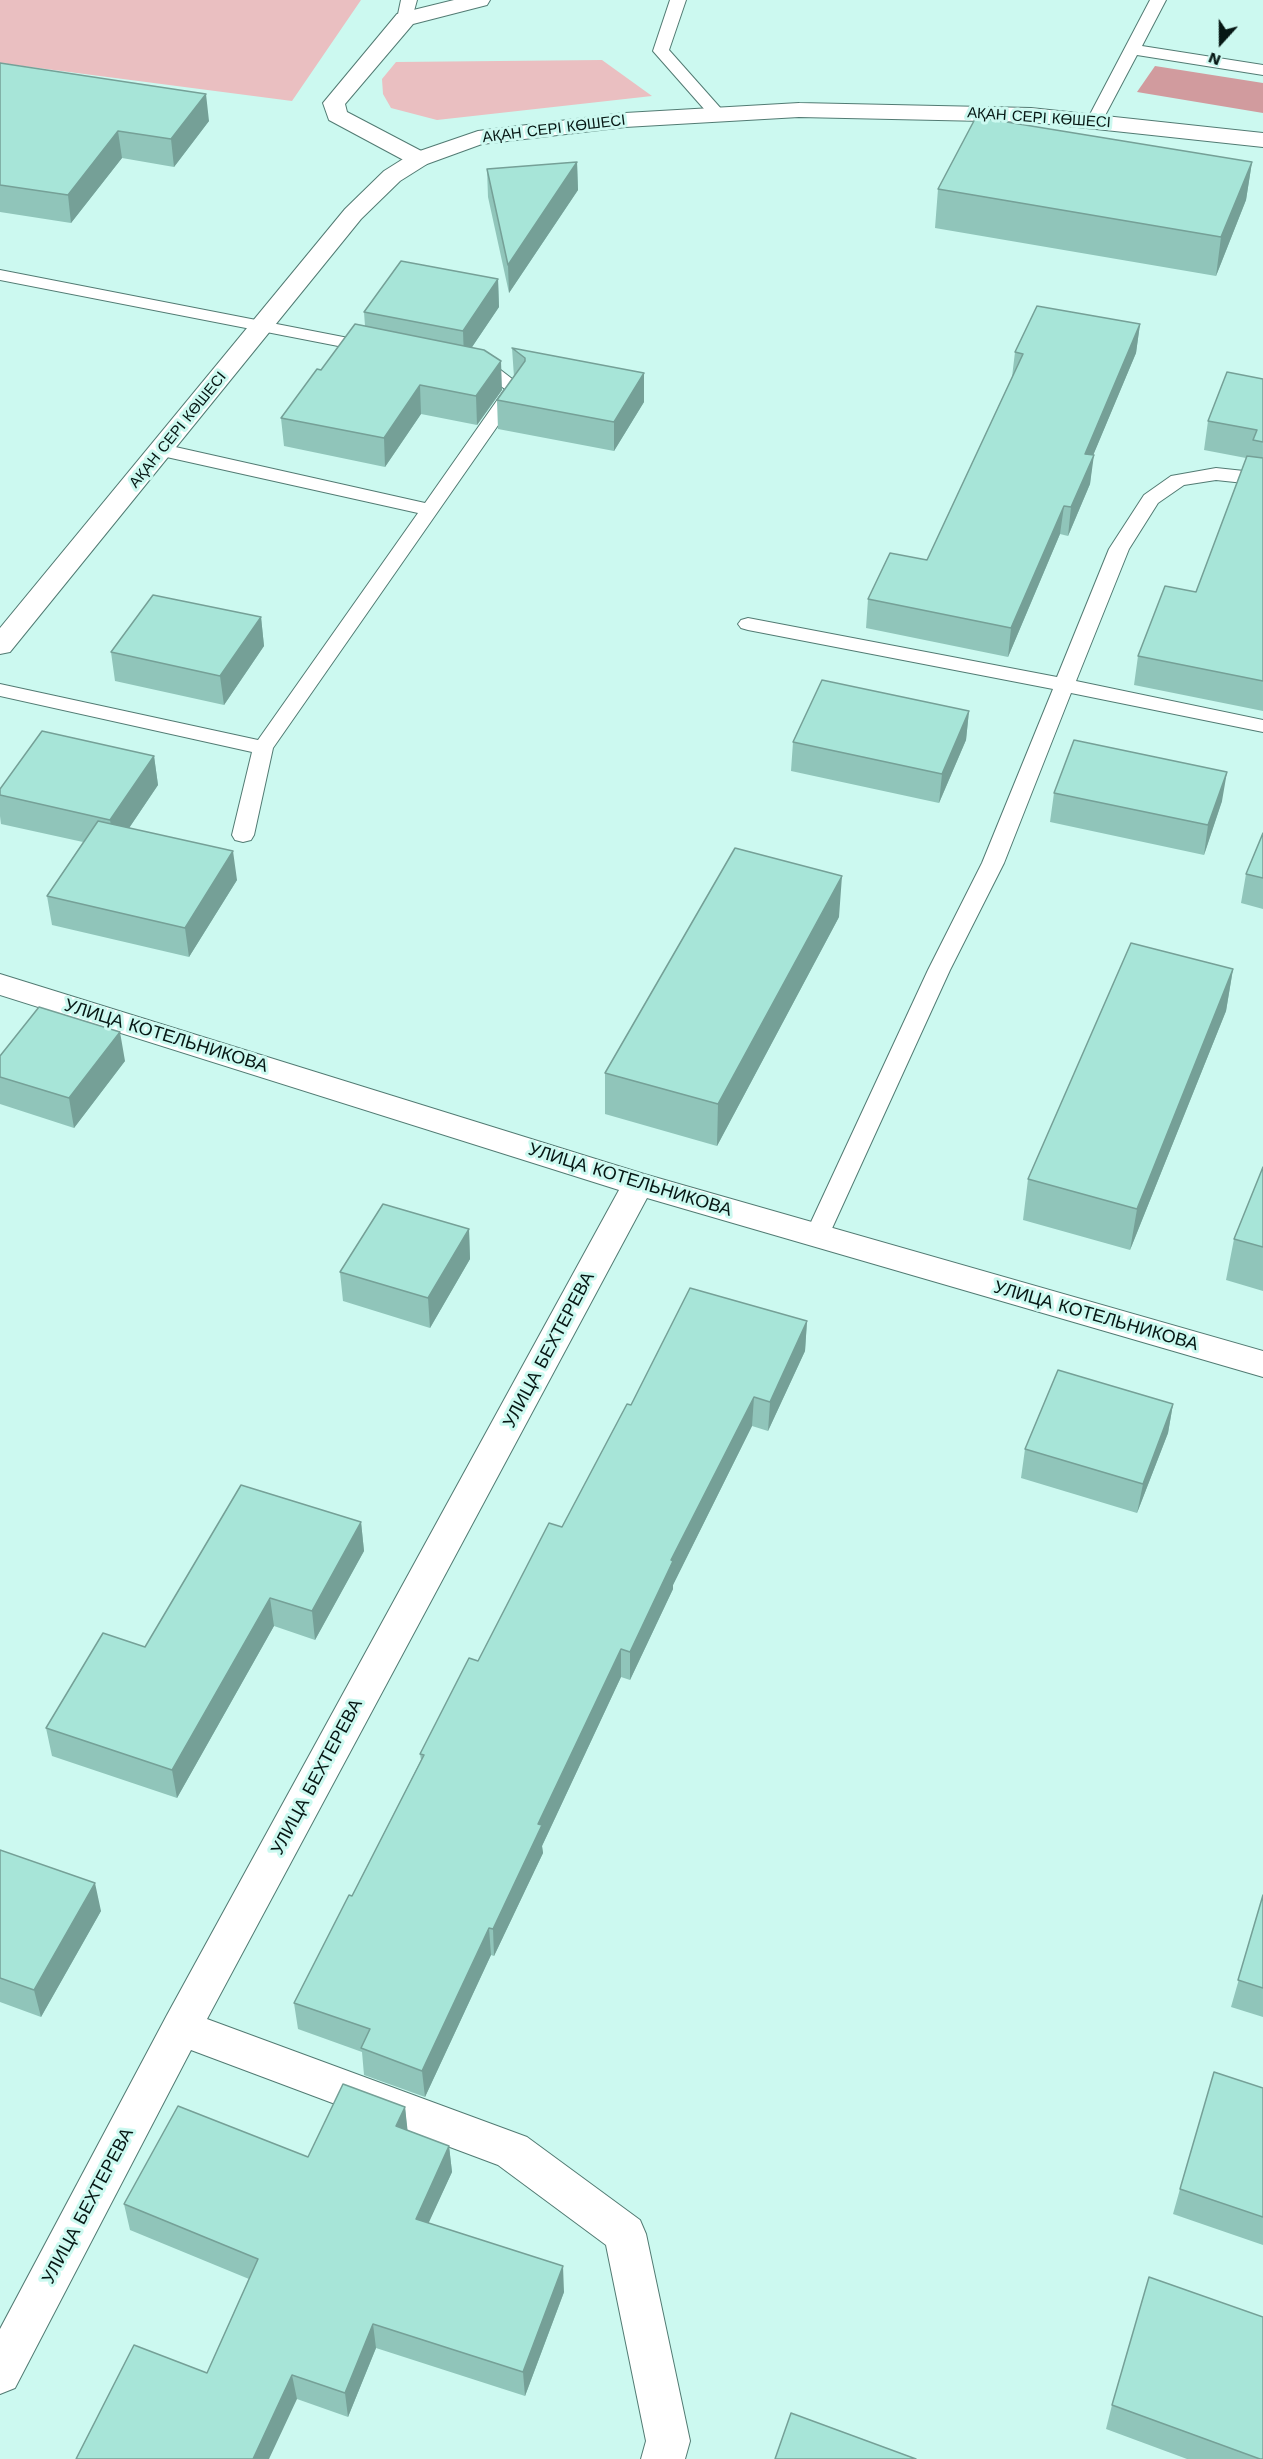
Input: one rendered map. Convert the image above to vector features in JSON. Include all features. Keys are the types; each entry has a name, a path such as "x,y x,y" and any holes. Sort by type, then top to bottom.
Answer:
{"street":[{"path":"419,159 337,115 334,103 407,10 479,0"},
{"name":"АҚАН СЕРІ КӨШЕСІ","path":"0,646 353,214 392,176 419,159 478,138 626,120 799,110 1031,115 1263,140"},
{"name":"УЛИЦА КОТЕЛЬНИКОВА","path":"0,984 638,1184 1263,1364"},
{"name":"УЛИЦА БЕХТЕРЕВА","path":"0,2373 181,2028 638,1184"},
{"path":"181,2028 512,2151 625,2234 668,2441 663,2459"}],"lane":[{"path":"678,0 661,51 718,115"},
{"path":"1094,122 1158,0"},
{"path":"1132,49 1263,70"},
{"path":"0,275 388,351"},
{"path":"243,835 263,748 514,388 492,372 457,365"},
{"path":"162,450 429,510"},
{"path":"818,1235 939,970 993,863 1119,549 1151,499 1178,480 1216,474 1263,479"},
{"path":"748,624 1263,726"},
{"path":"0,690 263,748"}],"shaded area":[{"path":"0,0 361,0 292,101 0,63"},
{"path":"602,60 652,96 437,120 391,108 383,94 382,79 396,62"},
{"path":"1155,66 1263,83 1263,113 1137,92"}],"building":[{"path":"0,63 206,94 171,139 118,131 68,195 0,185"},
{"path":"976,117 1252,162 1221,237 938,189"},
{"path":"577,162 508,265 487,169"},
{"path":"401,261 498,279 463,331 364,312"},
{"path":"1037,306 1140,324 1085,454 1094,455 1071,507 1064,506 1011,628 868,599 890,553 927,560 1023,354 1015,352"},
{"path":"355,324 484,350 501,361 476,396 420,385 384,438 281,418 317,369 321,370"},
{"path":"512,348 644,373 614,422 497,400 525,361 525,358"},
{"path":"1227,372 1263,379 1263,442 1253,440 1257,430 1208,421"},
{"path":"1247,456 1263,458 1263,681 1138,656 1165,586 1196,592"},
{"path":"153,595 261,617 220,676 111,652"},
{"path":"822,680 969,711 942,774 793,742"},
{"path":"42,731 154,756 110,820 0,795 0,789"},
{"path":"1074,740 1227,772 1208,825 1054,793"},
{"path":"98,821 233,851 185,928 47,896"},
{"path":"1263,833 1263,878 1246,874"},
{"path":"735,848 842,876 718,1104 605,1073"},
{"path":"1131,943 1233,969 1137,1209 1028,1179"},
{"path":"39,1007 120,1032 69,1098 0,1077 0,1056"},
{"path":"1263,1167 1263,1247 1234,1239"},
{"path":"383,1204 469,1229 428,1298 340,1272"},
{"path":"690,1288 807,1321 770,1402 754,1397 671,1560 673,1561 630,1652 621,1649 538,1824 542,1825 493,1929 489,1928 422,2071 361,2048 370,2029 294,2003 424,1755 420,1754 469,1658 478,1661 549,1523 562,1527 627,1404 631,1405"},
{"path":"1058,1370 1173,1404 1143,1484 1025,1449"},
{"path":"241,1485 361,1522 312,1611 270,1598 172,1770 46,1728 103,1633 145,1647"},
{"path":"0,1850 95,1883 34,1990 0,1978"},
{"path":"1263,1895 1263,1988 1238,1980"},
{"path":"1214,2072 1263,2088 1263,2217 1180,2189"},
{"path":"343,2084 405,2107 396,2126 449,2146 416,2219 563,2266 523,2372 373,2324 345,2393 292,2375 253,2459 76,2459 134,2345 207,2373 258,2259 124,2204 178,2106 308,2157"},
{"path":"1149,2277 1263,2317 1263,2459 1112,2405"},
{"path":"791,2413 916,2459 775,2459"}]}
